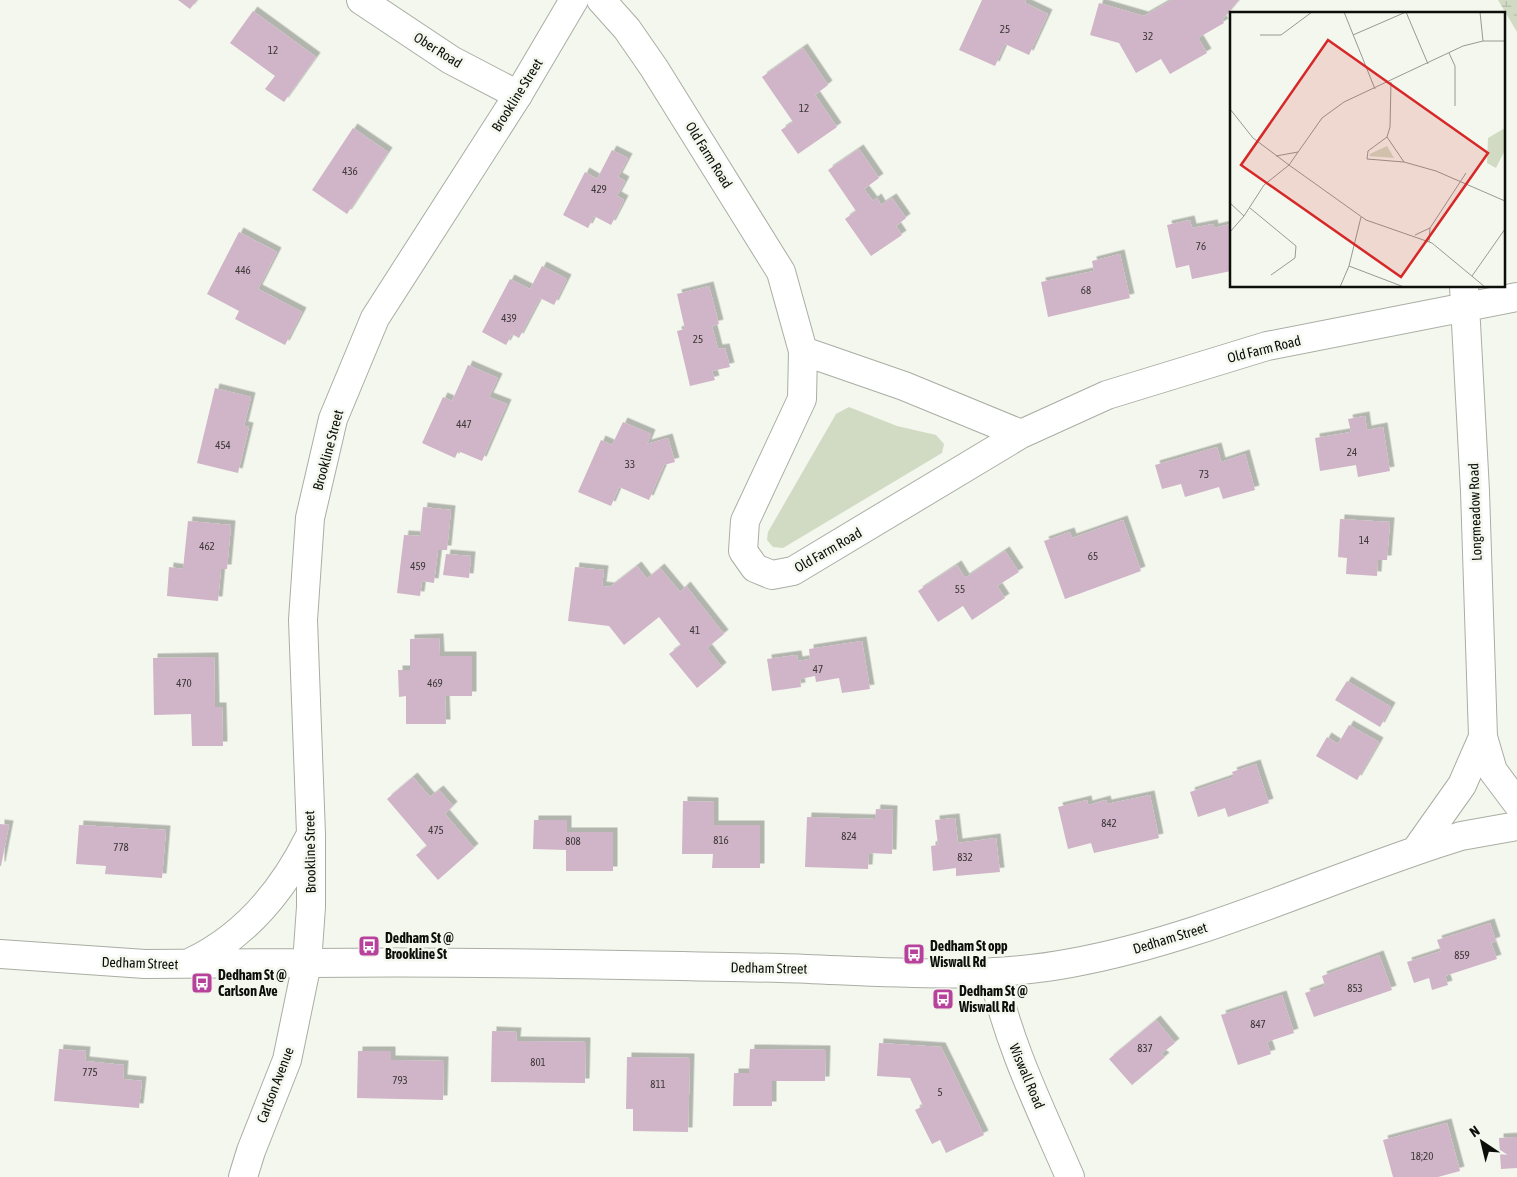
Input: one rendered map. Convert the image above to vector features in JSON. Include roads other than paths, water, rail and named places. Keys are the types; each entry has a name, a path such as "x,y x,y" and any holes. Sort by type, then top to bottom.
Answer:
{"street":[{"name":"Ober Road","path":"362,0 451,60 518,95"},
{"name":"Brookline Street","path":"307,963 311,907 311,834 303,620 310,518 334,419 375,318 518,95 574,0"},
{"name":"Old Farm Road","path":"602,0 627,29 654,68 781,272 803,351 802,399 745,521 743,551 755,568 772,575 793,571 1021,434 1107,395 1267,346 1464,297 1517,297"},
{"name":"Longmeadow Road","path":"1464,297 1475,500 1483,737 1493,771 1517,803"},
{"path":"803,351 904,386 1021,434"},
{"name":"Longmeadow Road","path":"1416,850 1462,785 1483,737"},
{"name":"Dedham Street","path":"0,954 65,960 184,965 500,962 993,972 1070,964 1155,944 1416,850 1461,836 1517,826"},
{"path":"184,965 229,940 261,911 288,875 311,834"},
{"name":"Carlson Avenue","path":"243,1177 250,1151 287,1060 307,963"},
{"name":"Wiswall Road","path":"993,972 1011,1039 1070,1177"}],"place":[{"name":"Dedham St @ Brookline St","path":"369,946"},
{"name":"Dedham St opp Wiswall Rd","path":"914,954"},
{"name":"Dedham St @ Carlson Ave","path":"202,983"},
{"name":"Dedham St @ Wiswall Rd","path":"943,999"}]}
